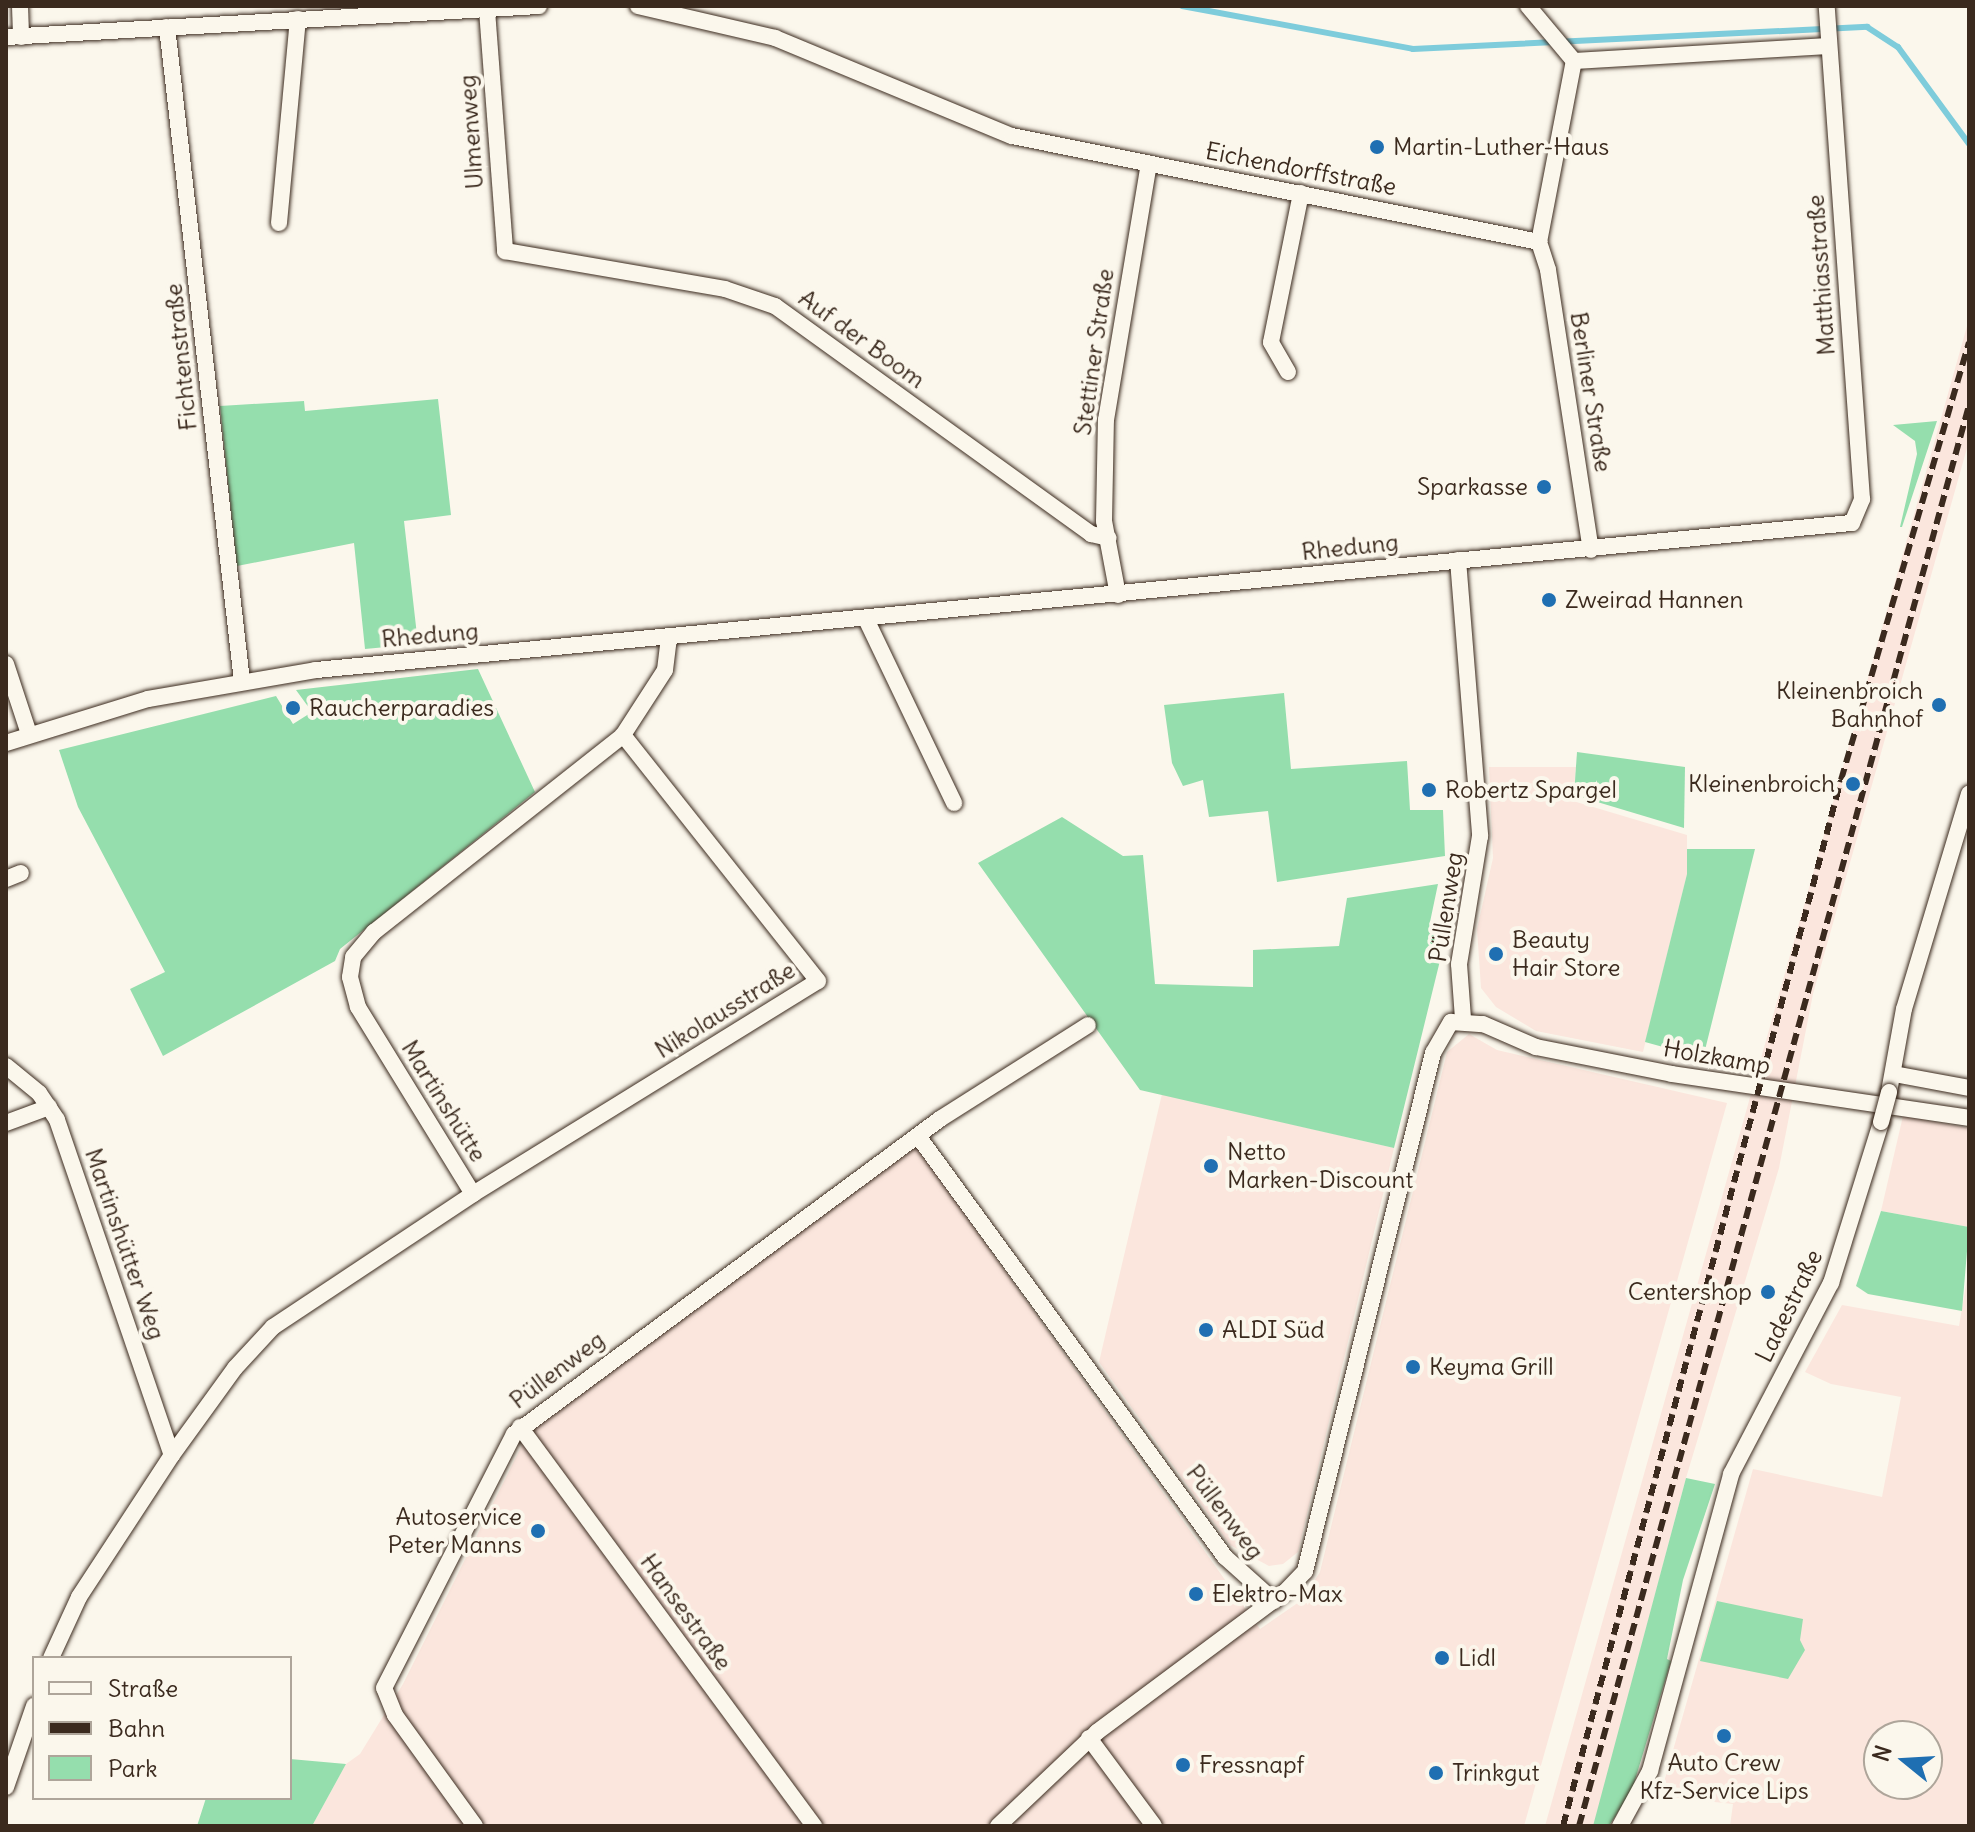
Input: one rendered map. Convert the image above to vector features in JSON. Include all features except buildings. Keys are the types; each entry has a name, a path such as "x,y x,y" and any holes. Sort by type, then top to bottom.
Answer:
{"street":[{"path":"20,6 14,37 399,11 539,6"},
{"name":"Eichendorffstraße","path":"638,6 775,38 1012,136 1539,242"},
{"name":"Matthiasstraße","path":"1827,6 1862,499 1857,519 1839,527"},
{"name":"Ulmenweg","path":"487,10 505,251"},
{"path":"1532,10 1571,58 1539,242"},
{"path":"279,223 298,19"},
{"name":"Fichtenstraße","path":"167,27 242,681"},
{"path":"1571,58 1829,42"},
{"name":"Stettiner Straße","path":"1118,595 1104,521 1108,397 1149,164"},
{"path":"1288,372 1271,342 1301,193"},
{"name":"Berliner Straße","path":"1539,242 1548,270 1591,550"},
{"name":"Auf der Boom","path":"505,251 725,289 775,306 1091,534 1109,538"},
{"name":"Rhedung","path":"6,743 128,704 242,681 1458,560 1839,527"},
{"name":"Püllenweg","path":"1458,560 1480,836 1459,964 1463,1019"},
{"path":"866,619 954,803"},
{"name":"Martinshütte","path":"53,1656 79,1597 172,1455 227,1379 273,1327 473,1194 358,1007 350,977 353,957 374,932 623,735 665,670 671,656 669,637"},
{"path":"6,664 29,734"},
{"name":"Nikolausstraße","path":"473,1194 818,981 623,735"},
{"name":"Ladestraße","path":"1620,1826 1650,1771 1731,1474 1831,1283 1881,1122 1894,1074 1904,1009 1969,794"},
{"path":"998,1826 1089,1738 1274,1601 1301,1577 1311,1558 1433,1053 1444,1030 1463,1019"},
{"name":"Holzkamp","path":"1463,1019 1523,1043 1600,1060 1969,1118"},
{"name":"Püllenweg","path":"475,1826 395,1715 384,1688 520,1427 918,1136 1088,1025"},
{"name":"Martinshütter Weg","path":"6,1066 49,1107 172,1455"},
{"path":"1894,1074 1969,1088"},
{"path":"6,1123 49,1107"},
{"name":"Püllenweg","path":"918,1136 1225,1557 1274,1601"},
{"name":"Hansestraße","path":"520,1427 814,1826"},
{"path":"6,1787 32,1712"},
{"path":"1089,1738 1154,1826"}],"shaded area":[{"path":"1969,319 1969,441 1813,994 1779,1168 1686,1478 1594,1826 1545,1826"},
{"path":"1489,767 1576,767 1573,801 1687,835 1687,874 1643,1052 1536,1031 1496,1007 1481,988 1477,929 1493,858"},
{"path":"1469,1034 1497,1050 1727,1103 1524,1826 312,1826 346,1764 360,1754 403,1684 531,1427 916,1146 1260,1629 1302,1600 1320,1572 1447,1052"},
{"path":"1162,1094 1394,1148 1298,1552 1283,1564 1269,1566 1230,1545 1099,1362"},
{"path":"1903,1116 1969,1128 1969,1227 1881,1211"},
{"path":"1969,1267 1969,1826 1730,1826 1733,1804 1660,1796 1753,1469 1882,1497 1901,1397 1831,1384 1805,1372 1842,1305 1959,1326"}],"green space":[{"path":"438,399 451,515 404,521 418,644 365,649 354,543 237,566 220,406 304,401 305,411"},
{"path":"1937,421 1900,527 1917,454 1915,441 1893,425"},
{"path":"478,669 535,792 340,949 335,961 163,1056 130,989 165,972 78,807 59,750 276,696 293,724 312,712 296,690"},
{"path":"1284,693 1291,769 1407,761 1410,810 1443,810 1445,856 1277,882 1268,811 1209,817 1203,780 1183,786 1172,763 1164,705"},
{"path":"1577,752 1685,767 1684,828 1574,795"},
{"path":"1062,817 1123,856 1143,855 1155,984 1253,987 1253,950 1339,946 1347,898 1438,884 1430,922 1448,928 1394,1148 1140,1090 978,863"},
{"path":"1687,849 1755,849 1703,1058 1645,1042 1687,874"},
{"path":"1881,1211 1969,1227 1962,1311 1868,1294 1856,1286"},
{"path":"1686,1478 1715,1484 1683,1580 1667,1659 1671,1661 1632,1790 1609,1826 1593,1826"},
{"path":"1717,1601 1803,1619 1800,1640 1805,1650 1788,1679 1700,1661"},
{"path":"292,1759 346,1764 312,1826 197,1826 205,1800 292,1800"}],"waterway":[{"path":"1182,6 1413,49 1867,27 1898,47 1969,144"}],"railway":[{"path":"1563,1826 1841,780 1969,342"},
{"path":"1579,1826 1969,405"}],"place":[{"name":"Martin-Luther-Haus","path":"1377,147"},
{"name":"Sparkasse","path":"1544,487"},
{"name":"Zweirad Hannen","path":"1549,600"},
{"name":"Kleinenbroich Bahnhof","path":"1939,705"},
{"name":"Raucherparadies","path":"293,708"},
{"name":"Kleinenbroich","path":"1853,784"},
{"name":"Robertz Spargel","path":"1429,790"},
{"name":"Beauty Hair Store","path":"1496,954"},
{"name":"Netto Marken-Discount","path":"1211,1166"},
{"name":"Centershop","path":"1768,1292"},
{"name":"ALDI Süd","path":"1206,1330"},
{"name":"Keyma Grill","path":"1413,1367"},
{"name":"Autoservice Peter Manns","path":"538,1531"},
{"name":"Elektro-Max","path":"1196,1594"},
{"name":"Lidl","path":"1442,1658"},
{"name":"Auto Crew Kfz-Service Lips","path":"1724,1736"},
{"name":"Fressnapf","path":"1183,1765"},
{"name":"Trinkgut","path":"1436,1773"}]}
